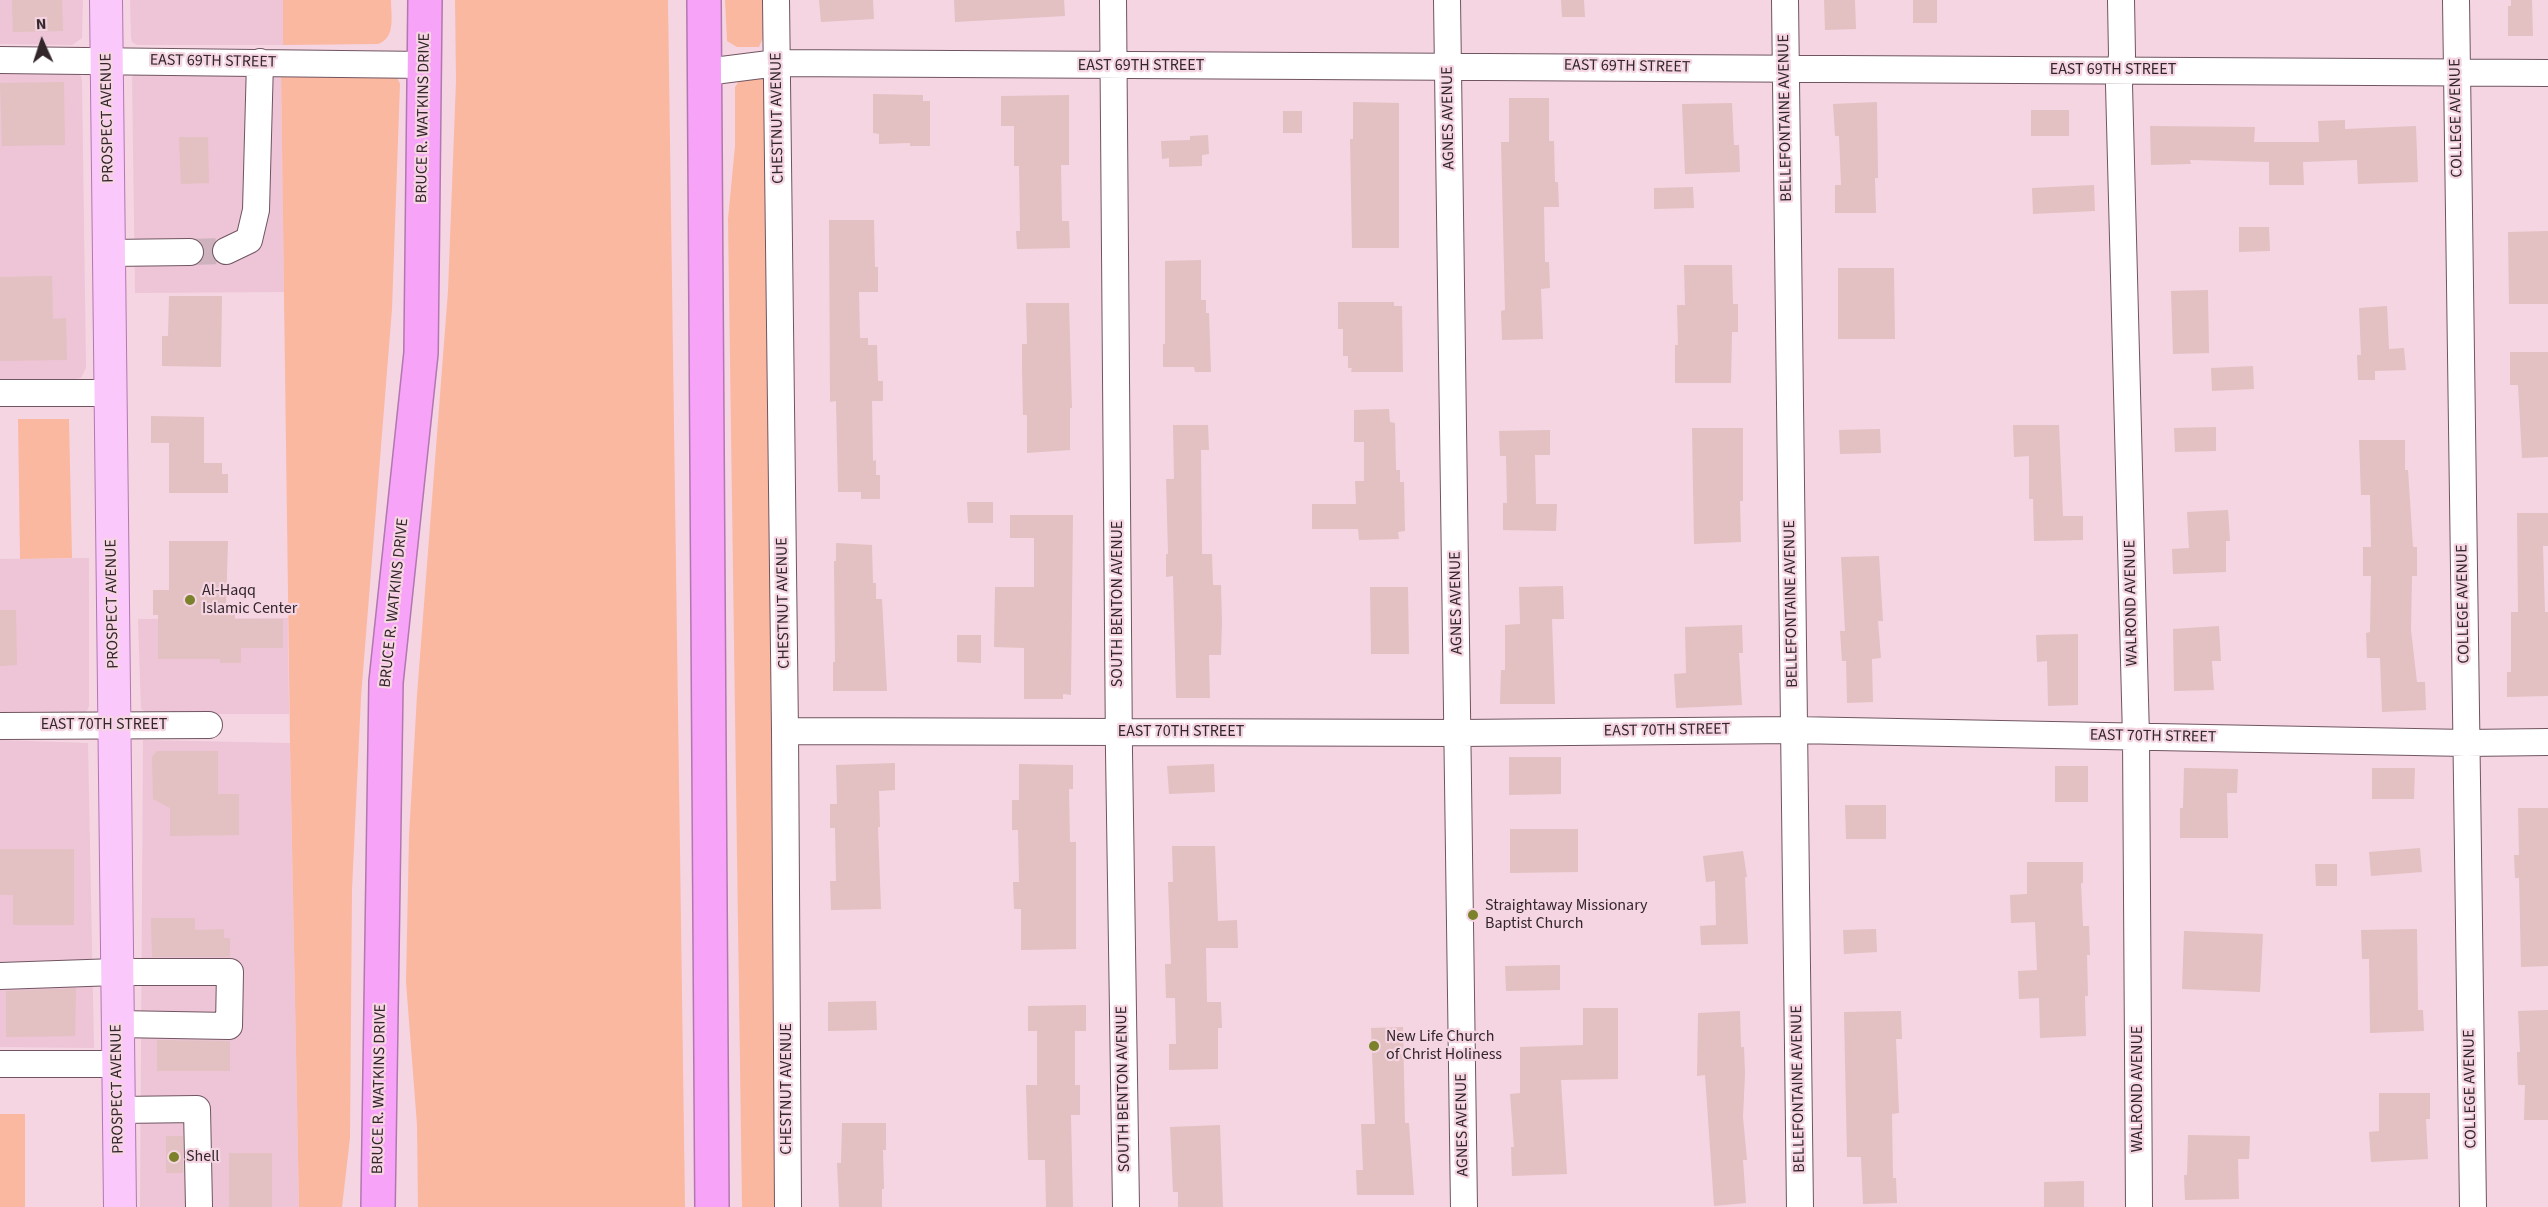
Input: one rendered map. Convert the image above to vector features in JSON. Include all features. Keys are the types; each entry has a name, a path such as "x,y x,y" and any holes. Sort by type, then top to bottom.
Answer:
{"highway":[{"name":"BRUCE R. WATKINS DRIVE","path":"378,1207 386,682 421,353 425,0"},
{"path":"704,0 712,1207"}],"main road":[{"name":"PROSPECT AVENUE","path":"106,0 120,1207"}],"street":[{"name":"CHESTNUT AVENUE","path":"776,0 788,1207"},
{"name":"SOUTH BENTON AVENUE","path":"1113,0 1119,732 1126,1207"},
{"name":"AGNES AVENUE","path":"1447,0 1464,1207"},
{"name":"BELLEFONTAINE AVENUE","path":"1785,0 1800,1207"},
{"name":"WALROND AVENUE","path":"2121,0 2120,70 2136,737 2139,1207"},
{"name":"COLLEGE AVENUE","path":"2456,0 2473,1207"},
{"name":"EAST 69TH STREET","path":"0,60 426,64"},
{"path":"226,251 249,240 256,210 260,63"},
{"name":"EAST 69TH STREET","path":"706,72 777,63 2548,73"},
{"path":"109,253 190,252"},
{"path":"0,393 111,393"},
{"name":"EAST 70TH STREET","path":"0,726 209,725"},
{"name":"EAST 70TH STREET","path":"785,731 1459,734 1794,730 2466,743 2548,742"},
{"path":"0,976 116,972 230,972 229,1026 117,1024"},
{"path":"0,1064 118,1064"},
{"path":"119,1110 197,1109 199,1207"}],"shaded area":[{"path":"0,0 83,0 82,38 72,45 0,44"},
{"path":"130,0 283,0 283,45 137,45 132,42 131,37"},
{"path":"283,0 391,0 390,32 384,41 378,44 283,45"},
{"path":"455,0 668,0 685,1207 418,1207 417,1125 406,982 409,836 417,695 448,291 456,81"},
{"path":"725,0 764,0 764,36 759,47 737,47 727,41"},
{"path":"72,71 81,76 82,81 86,368 81,378 75,379 0,379 0,72"},
{"path":"281,72 284,292 135,293 132,78 134,74"},
{"path":"281,72 396,75 400,84 392,309 361,697 352,890 350,1138 342,1207 299,1207"},
{"path":"759,76 765,83 778,1207 742,1207 728,219 735,146 735,87 740,80"},
{"path":"18,419 69,419 72,558 20,559"},
{"path":"89,558 89,706 87,711 84,713 0,712 0,559"},
{"path":"288,618 289,714 150,714 141,709 138,619"},
{"path":"0,740 88,743 94,1048 0,1047"},
{"path":"143,740 290,743 299,1207 140,1207"},
{"path":"0,1114 25,1114 25,1207 0,1207"}],"building":[{"path":"12,0 62,0 63,31 13,32"},
{"path":"819,0 873,0 874,19 821,22"},
{"path":"954,0 1064,0 1065,16 955,22"},
{"path":"1561,0 1584,0 1585,17 1562,17"},
{"path":"1824,0 1855,0 1856,29 1825,30"},
{"path":"1913,0 1937,0 1937,23 1913,23"},
{"path":"2511,0 2532,0 2533,36 2508,36 2508,6 2511,6"},
{"path":"64,82 65,145 2,146 0,83"},
{"path":"873,94 923,95 923,101 930,101 930,146 910,146 910,143 879,144 879,134 873,133"},
{"path":"1069,95 1069,165 1061,165 1062,221 1069,221 1070,248 1017,249 1016,231 1020,231 1019,166 1014,166 1014,126 1001,126 1001,96"},
{"path":"1509,98 1549,98 1549,141 1554,141 1555,182 1558,182 1559,207 1544,207 1545,262 1549,262 1550,288 1541,289 1543,339 1502,340 1501,311 1505,310 1501,142 1509,142"},
{"path":"1353,102 1399,103 1399,248 1352,248 1350,139 1353,139"},
{"path":"1877,102 1876,213 1835,213 1835,185 1841,185 1839,136 1835,136 1833,104"},
{"path":"1732,103 1734,145 1739,145 1740,172 1685,174 1682,104"},
{"path":"2031,110 2069,110 2069,136 2031,136"},
{"path":"1283,111 1302,111 1302,133 1283,133"},
{"path":"2345,120 2345,129 2416,126 2418,182 2358,184 2357,160 2303,162 2304,185 2269,185 2269,162 2190,160 2191,164 2151,165 2150,126 2255,127 2254,142 2319,142 2318,121"},
{"path":"1208,135 1209,154 1202,155 1202,166 1169,167 1169,158 1162,159 1161,141 1190,140 1190,136"},
{"path":"179,137 208,137 209,183 181,184"},
{"path":"2094,185 2095,211 2033,214 2032,188"},
{"path":"1693,187 1694,208 1654,209 1654,188"},
{"path":"829,220 874,220 878,292 859,292 860,338 868,338 868,345 877,345 878,381 883,381 883,401 872,401 873,461 876,460 876,475 880,475 880,499 861,499 861,492 838,492 836,401 830,402"},
{"path":"2239,227 2269,227 2270,251 2239,252"},
{"path":"2548,231 2548,304 2509,304 2508,232"},
{"path":"1201,260 1201,300 1206,300 1206,313 1209,313 1211,372 1195,372 1194,367 1163,367 1165,261"},
{"path":"1684,265 1732,265 1733,304 1738,304 1738,332 1732,332 1731,383 1675,383 1675,345 1678,345 1677,305 1685,305"},
{"path":"1838,268 1894,268 1895,339 1838,339"},
{"path":"52,276 53,319 66,318 67,360 0,361 0,277"},
{"path":"2208,290 2209,353 2173,354 2171,291"},
{"path":"169,296 222,296 221,367 162,366 162,336 168,336"},
{"path":"1338,302 1394,302 1394,306 1402,306 1403,372 1351,372 1352,368 1348,368 1348,356 1343,356 1343,329 1338,329"},
{"path":"1026,303 1069,303 1072,408 1070,408 1070,450 1027,453 1027,415 1023,415 1022,369 1022,344 1027,344"},
{"path":"2387,306 2389,349 2404,348 2406,370 2375,371 2375,380 2358,380 2357,355 2361,355 2359,308"},
{"path":"2510,352 2548,352 2548,457 2522,458 2518,385 2510,385"},
{"path":"2253,366 2254,389 2212,391 2211,368"},
{"path":"1389,409 1390,422 1395,423 1396,470 1400,470 1400,482 1404,482 1405,531 1398,532 1399,539 1359,540 1358,529 1312,529 1312,504 1356,504 1355,481 1364,481 1364,442 1354,442 1354,410"},
{"path":"151,416 204,417 204,463 222,463 222,474 228,474 228,493 169,493 169,443 151,443"},
{"path":"1173,425 1208,425 1209,450 1201,450 1202,554 1212,554 1213,585 1221,585 1222,622 1221,655 1209,655 1210,698 1176,698 1173,576 1166,577 1166,554 1168,554 1166,479 1174,479"},
{"path":"2013,425 2059,425 2063,516 2083,516 2083,540 2034,541 2033,499 2029,499 2029,456 2014,457"},
{"path":"2216,427 2216,451 2175,452 2174,428"},
{"path":"1692,428 1743,428 1741,542 1694,544"},
{"path":"1880,429 1881,453 1840,454 1839,430"},
{"path":"1550,430 1550,455 1535,455 1536,504 1557,504 1556,531 1503,530 1503,503 1507,503 1506,456 1500,456 1499,431"},
{"path":"2359,440 2405,440 2405,470 2408,470 2413,547 2417,547 2417,576 2412,576 2411,630 2417,682 2425,682 2426,710 2382,712 2380,658 2367,658 2366,633 2370,632 2371,576 2363,576 2363,547 2371,547 2370,495 2361,495"},
{"path":"967,502 993,502 993,523 968,523"},
{"path":"2228,510 2230,541 2226,541 2226,572 2173,574 2172,549 2189,548 2187,512"},
{"path":"2517,513 2548,513 2548,546 2543,546 2545,612 2548,612 2548,696 2507,697 2507,672 2511,672 2511,612 2518,612"},
{"path":"1010,515 1073,515 1071,695 1063,694 1063,699 1024,699 1024,648 994,647 995,587 1034,587 1034,538 1010,538"},
{"path":"169,541 228,541 226,606 235,606 235,619 283,619 283,648 241,648 241,663 220,663 220,659 158,659 158,615 153,615 153,590 169,590"},
{"path":"836,543 872,545 873,583 876,583 876,599 882,599 887,691 833,691"},
{"path":"1879,556 1883,621 1878,621 1881,658 1872,659 1873,702 1847,703 1846,661 1842,661 1840,631 1845,631 1841,557"},
{"path":"1563,586 1564,619 1552,619 1555,704 1500,704 1501,670 1505,670 1505,625 1520,624 1519,587"},
{"path":"1370,587 1408,587 1409,654 1371,654"},
{"path":"0,610 16,610 17,665 0,666"},
{"path":"1742,625 1743,653 1739,653 1742,705 1676,708 1674,674 1686,673 1685,627"},
{"path":"2219,626 2221,661 2212,661 2214,690 2174,691 2173,629"},
{"path":"2078,634 2078,705 2048,706 2047,661 2037,662 2036,635"},
{"path":"957,635 981,635 981,663 957,662"},
{"path":"157,751 218,751 218,794 239,794 239,835 170,836 170,808 153,799 152,757"},
{"path":"1509,757 1561,757 1561,794 1509,795"},
{"path":"895,763 895,790 879,791 881,909 831,910 830,881 836,881 835,828 830,828 830,804 837,804 836,765"},
{"path":"1019,764 1073,765 1073,789 1069,789 1070,842 1076,842 1076,949 1021,950 1021,909 1014,909 1013,882 1019,882 1018,830 1012,830 1012,800 1019,800"},
{"path":"1214,764 1215,792 1169,794 1167,766"},
{"path":"2055,766 2088,766 2088,802 2055,802"},
{"path":"2184,768 2238,769 2237,793 2227,793 2228,838 2180,838"},
{"path":"2372,768 2415,768 2414,799 2372,799"},
{"path":"1845,805 1886,805 1886,839 1846,839"},
{"path":"2518,808 2548,808 2548,966 2521,967 2519,878 2515,878 2514,855 2519,855"},
{"path":"1510,829 1578,829 1578,872 1510,873"},
{"path":"1172,846 1215,846 1218,921 1237,920 1238,948 1206,948 1207,1002 1221,1002 1222,1028 1218,1028 1218,1069 1169,1070 1169,1044 1176,1044 1175,998 1166,998 1165,964 1171,964 1168,882 1173,882"},
{"path":"2420,848 2422,872 2371,876 2369,852"},
{"path":"0,849 74,849 74,925 13,925 13,895 0,895"},
{"path":"1743,851 1747,877 1745,877 1748,944 1701,945 1700,926 1716,925 1715,881 1706,882 1703,856"},
{"path":"2027,862 2083,862 2083,883 2081,883 2083,926 2089,926 2090,955 2087,955 2086,1036 2040,1038 2039,998 2019,999 2018,971 2037,970 2035,922 2011,923 2010,895 2027,894"},
{"path":"2315,864 2337,864 2337,886 2316,886"},
{"path":"151,918 195,918 195,930 224,929 224,938 230,938 230,957 152,957"},
{"path":"1876,929 1877,952 1844,954 1843,930"},
{"path":"2417,929 2418,1010 2423,1010 2424,1031 2370,1033 2369,959 2362,959 2361,930"},
{"path":"2184,931 2263,934 2260,992 2182,989"},
{"path":"1560,965 1560,990 1506,991 1505,966"},
{"path":"76,988 75,1036 6,1037 6,991"},
{"path":"876,1001 877,1030 828,1031 828,1002"},
{"path":"1086,1005 1086,1031 1075,1031 1075,1085 1080,1085 1080,1115 1071,1115 1073,1207 1046,1207 1045,1160 1028,1160 1026,1085 1037,1085 1037,1031 1028,1031 1028,1006"},
{"path":"1583,1008 1618,1008 1618,1079 1561,1080 1567,1174 1512,1176 1511,1147 1514,1147 1510,1094 1520,1093 1520,1047 1583,1045"},
{"path":"2548,1010 2548,1120 2524,1120 2525,1085 2518,1085 2517,1052 2520,1052 2518,1011"},
{"path":"1740,1011 1741,1047 1744,1047 1745,1074 1743,1117 1747,1160 1743,1160 1746,1203 1714,1206 1705,1075 1697,1076 1698,1013"},
{"path":"1901,1011 1902,1039 1896,1039 1899,1113 1892,1114 1893,1178 1896,1178 1897,1203 1863,1204 1861,1157 1847,1157 1844,1012"},
{"path":"1403,1027 1405,1123 1409,1123 1414,1195 1357,1195 1356,1170 1363,1170 1361,1124 1375,1124 1371,1028"},
{"path":"157,1040 230,1041 230,1071 157,1071"},
{"path":"2379,1093 2430,1093 2430,1119 2426,1119 2428,1159 2371,1162 2369,1132 2379,1131"},
{"path":"842,1123 886,1123 882,1207 839,1207 837,1163 841,1163"},
{"path":"1220,1125 1223,1207 1178,1207 1178,1192 1173,1192 1170,1127"},
{"path":"2188,1135 2250,1136 2249,1159 2238,1159 2239,1199 2185,1200 2184,1175 2187,1175"},
{"path":"166,1136 183,1136 183,1173 166,1173"},
{"path":"229,1153 272,1153 272,1207 229,1207"},
{"path":"2084,1181 2084,1207 2044,1207 2044,1182"}],"tunnel":[{"path":"190,252 226,251"}],"place":[{"name":"Al-Haqq Islamic Center","path":"190,600"},
{"name":"Straightaway Missionary Baptist Church","path":"1473,915"},
{"name":"New Life Church of Christ Holiness","path":"1374,1046"},
{"name":"Shell","path":"174,1157"}]}
